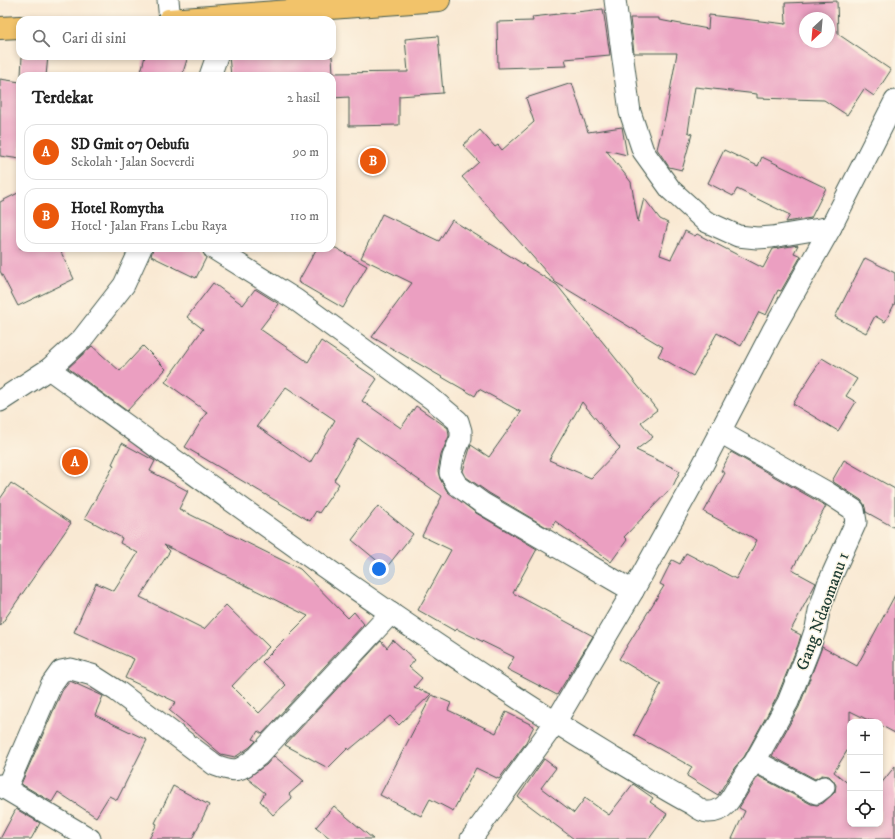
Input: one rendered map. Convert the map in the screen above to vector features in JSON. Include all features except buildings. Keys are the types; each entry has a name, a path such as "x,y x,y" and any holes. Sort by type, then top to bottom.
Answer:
{"main road":[{"path":"246,16 339,4 439,0"},
{"path":"0,28 16,27"}],"street":[{"path":"168,0 170,16"},
{"path":"615,0 630,112 643,151 671,190 705,221 738,236 772,238 831,227"},
{"path":"211,72 216,60"},
{"path":"471,839 555,723 633,591 720,432 772,332 831,227 895,102"},
{"path":"0,401 49,369 82,339 124,285 139,252"},
{"path":"219,252 296,300 432,399 458,421 461,431 461,438 453,457 450,473 457,485 482,503 633,591"},
{"path":"49,369 391,613 555,723"},
{"name":"Gang Ndaomanu 1","path":"555,723 681,799 706,812 718,810 728,803 748,768 754,763 794,689 816,628 818,611 828,584 856,522 856,516 854,510 828,493 720,432"},
{"path":"90,839 3,787 51,685 61,671 71,669 92,675 117,691 215,765 230,771 243,767 258,756 391,613"},
{"path":"754,763 760,763 816,793 824,786"}],"place":[{"name":"Hotel Romytha","path":"373,161"},
{"name":"SD Gmit 07 Oebufu","path":"75,462"}]}
